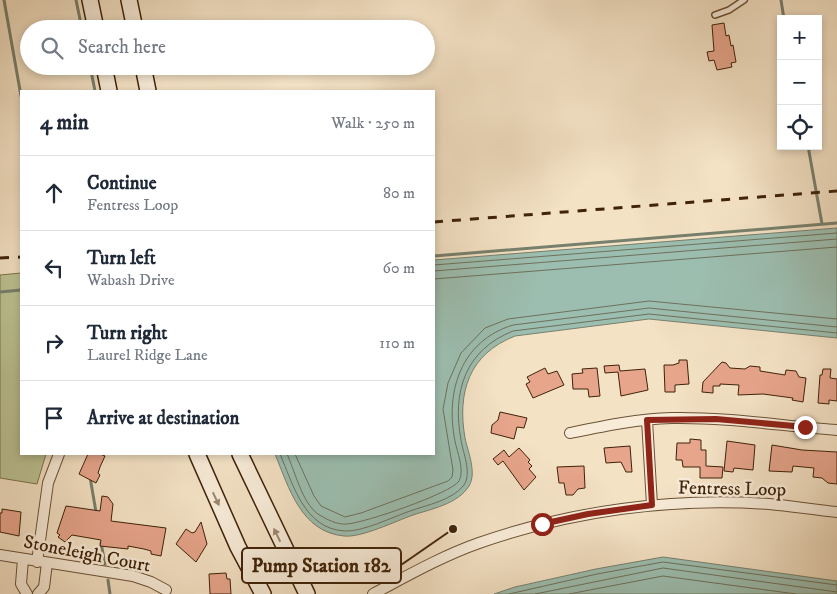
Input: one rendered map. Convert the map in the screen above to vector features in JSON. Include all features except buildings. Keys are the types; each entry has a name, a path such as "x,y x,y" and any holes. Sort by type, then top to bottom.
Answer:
{"main road":[{"path":"90,0 94,20"},
{"path":"129,0 133,20"},
{"path":"106,75 109,90"},
{"path":"145,75 148,90"},
{"path":"197,455 238,547 263,594"},
{"path":"240,455 307,594"}],"street":[{"path":"570,434 622,422 647,420 716,419 837,430"},
{"path":"647,420 652,505"},
{"path":"38,594 44,587 42,562 48,483 59,455"},
{"name":"Fentress Loop","path":"373,594 477,544 526,528 588,514 652,505 769,504 837,512"},
{"name":"Stoneleigh Court","path":"0,555 133,576 151,582 166,590"},
{"path":"24,559 21,584 27,594"}],"lane":[{"path":"715,15 730,10 744,0"}],"green space":[{"path":"20,273 20,455 46,455 37,484 0,478 0,275"}],"water":[{"path":"837,228 837,338 649,319 515,336 487,353 477,364 465,390 463,421 472,475 469,486 464,492 444,505 369,532 351,536 329,533 307,517 299,506 275,455 435,455 435,260"},
{"path":"663,557 837,581 837,594 494,594 515,587 596,569"}],"waterway":[{"path":"4,0 20,90"},
{"path":"76,0 80,20"},
{"path":"781,0 783,15"},
{"path":"92,75 95,90"},
{"path":"809,150 822,224"},
{"path":"435,256 837,223"},
{"path":"0,292 20,290"},
{"path":"90,477 96,512"},
{"path":"101,543 105,564"},
{"path":"108,580 110,594"}],"railway":[{"path":"435,222 837,191"},
{"path":"0,258 20,257"}],"place":[{"name":"Pump Station 182","path":"453,529"}],"route":[{"path":"542,524 588,514 652,505 647,420 672,418 716,419 805,427"}]}
